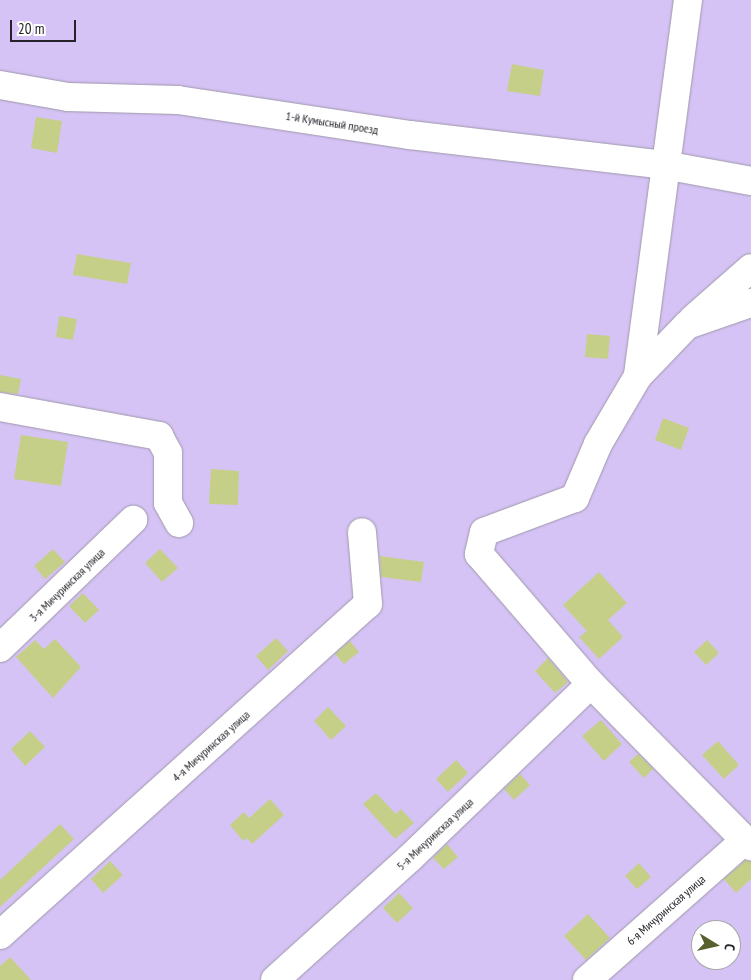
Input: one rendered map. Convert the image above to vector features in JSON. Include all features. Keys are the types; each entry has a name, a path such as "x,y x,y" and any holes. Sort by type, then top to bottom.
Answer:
{"lane":[{"path":"638,376 664,165 688,0"},
{"name":"1-й Кумысный проезд","path":"0,85 68,97 178,100 410,135 664,165 751,181"},
{"path":"748,843 591,684 478,554 484,532 575,498 598,444 638,376 687,325 751,268"},
{"path":"687,325 751,303"},
{"path":"0,407 159,436 168,453 168,503 179,523"},
{"name":"3-я Мичуринская улица","path":"0,648 133,520"},
{"name":"4-я Мичуринская улица","path":"0,935 368,604 362,532"},
{"name":"5-я Мичуринская улица","path":"274,980 410,858 591,684"},
{"name":"6-я Мичуринская улица","path":"587,980 748,843"}],"shaded area":[{"path":"0,0 751,0 751,980 0,980"}],"building":[{"path":"512,64 544,70 540,96 507,91"},
{"path":"36,117 62,121 57,153 31,148"},
{"path":"77,254 131,263 127,284 73,275"},
{"path":"59,316 77,319 73,340 56,337"},
{"path":"587,334 610,336 608,359 585,357"},
{"path":"0,375 21,379 18,394 0,392"},
{"path":"663,418 689,428 681,450 655,440"},
{"path":"21,435 68,442 61,486 14,479"},
{"path":"211,469 239,471 238,505 209,504"},
{"path":"53,549 65,562 45,579 34,566"},
{"path":"160,549 178,568 162,582 145,563"},
{"path":"380,556 424,562 421,582 381,577"},
{"path":"599,572 627,603 608,620 623,637 599,659 579,637 587,631 563,605"},
{"path":"83,593 99,610 85,623 69,606"},
{"path":"276,638 288,651 268,670 256,656"},
{"path":"55,639 81,667 53,698 16,657 35,640 44,649"},
{"path":"707,640 719,653 706,665 694,652"},
{"path":"350,641 359,652 344,664 335,654"},
{"path":"548,658 568,682 555,693 535,671"},
{"path":"328,707 346,726 331,740 314,721"},
{"path":"601,720 622,744 604,761 582,736"},
{"path":"30,731 45,747 25,766 11,749"},
{"path":"718,741 739,765 724,779 702,755"},
{"path":"638,754 653,769 644,778 629,762"},
{"path":"456,760 468,773 448,792 436,779"},
{"path":"520,774 530,785 514,800 504,789"},
{"path":"376,793 396,814 401,809 414,823 395,839 363,804"},
{"path":"270,799 284,815 252,844 247,838 243,841 230,825 244,812 249,818"},
{"path":"60,824 74,839 0,907 0,880"},
{"path":"447,844 458,857 444,869 433,858"},
{"path":"746,860 751,861 751,879 736,893 724,879"},
{"path":"110,861 123,875 103,893 91,879"},
{"path":"639,863 651,877 637,889 625,876"},
{"path":"399,893 413,908 397,923 383,908"},
{"path":"588,914 610,938 586,960 564,936"},
{"path":"10,957 31,980 0,980 0,966"}]}
